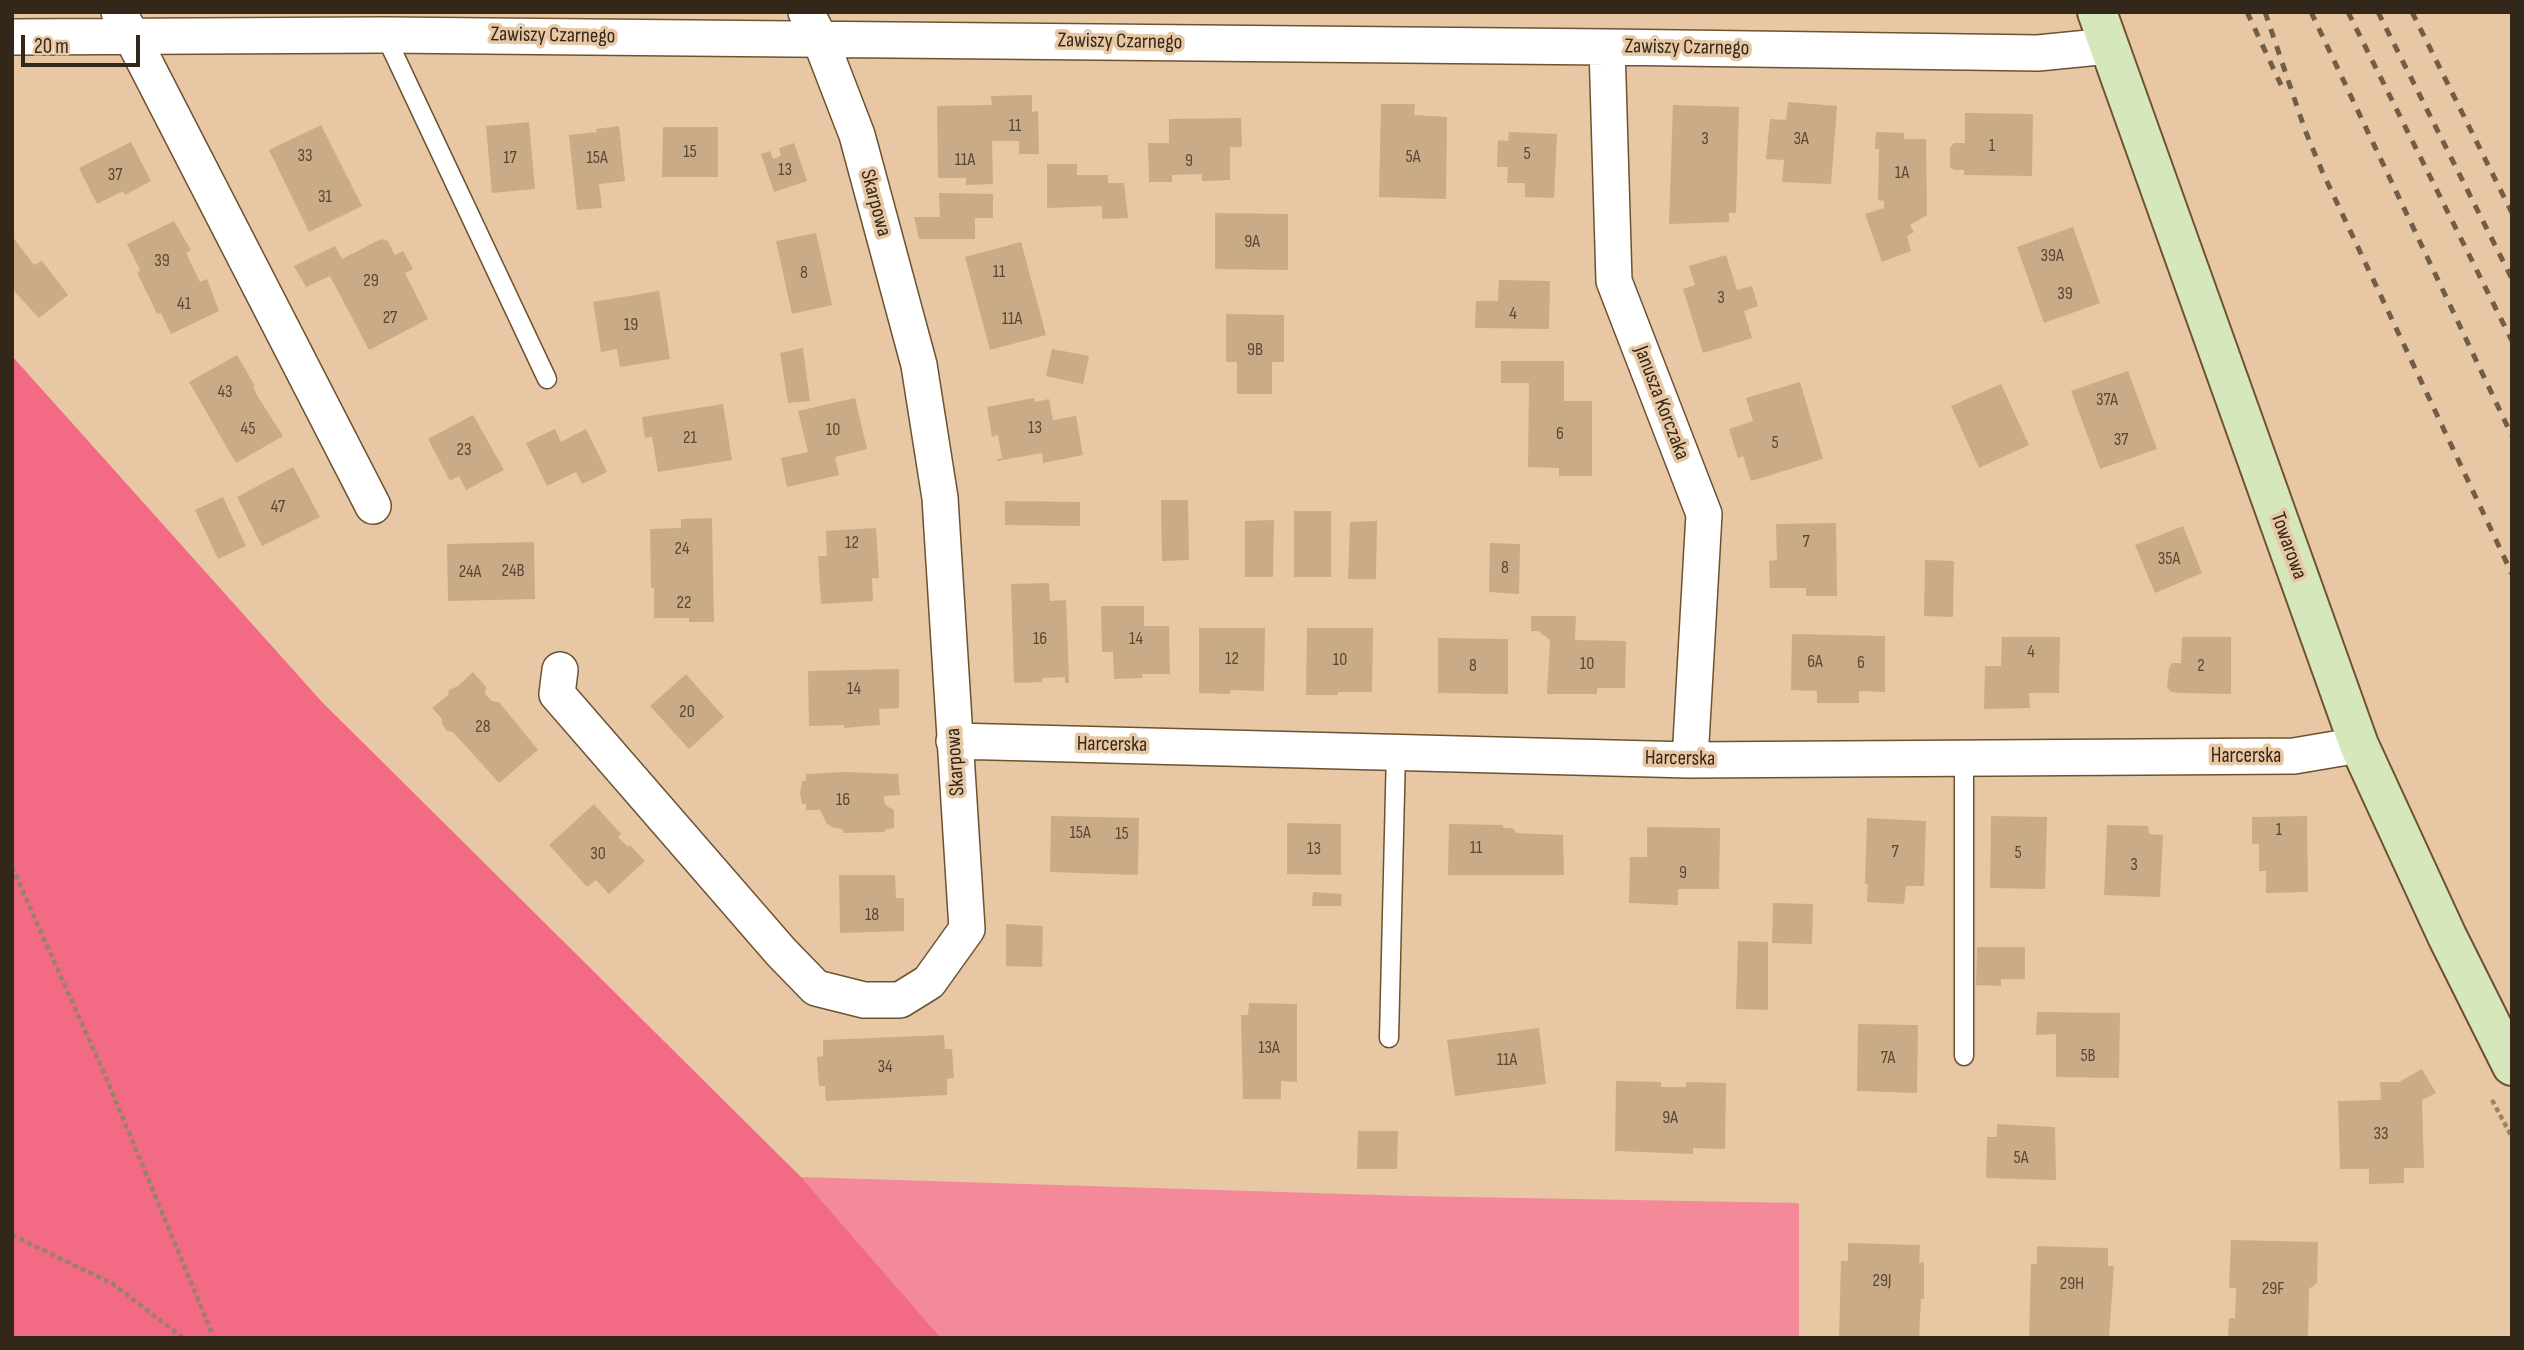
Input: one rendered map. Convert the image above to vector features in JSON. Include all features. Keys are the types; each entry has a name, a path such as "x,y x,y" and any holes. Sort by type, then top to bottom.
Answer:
{"street":[{"name":"Zawiszy Czarnego","path":"12,37 125,25 385,35 813,25 1607,47 2038,53 2103,29"},
{"path":"125,25 373,506"},
{"name":"Skarpowa","path":"560,670 557,694 781,952 816,988 864,1000 900,1000 929,982 967,929 940,498 919,365 857,135 813,25"},
{"name":"Towarowa","path":"2103,29 2359,744 2447,936 2512,1066"},
{"name":"Janusza Korczaka","path":"1607,47 1614,281 1704,514 1690,760"},
{"name":"Harcerska","path":"954,741 1690,760 2294,756 2359,744"}],"lane":[{"path":"385,35 547,379"},
{"path":"1389,1038 1396,751"},
{"path":"1964,757 1964,1056"}],"path":[{"path":"12,867 108,1082 214,1338"},
{"path":"12,1235 113,1284 183,1338"}],"shaded area":[{"path":"12,356 322,702 801,1177 941,1338 12,1338"},
{"path":"801,1177 1410,1196 1799,1203 1799,1338 941,1338"}],"building":[{"path":"1032,95 1032,112 1038,111 1039,154 1019,154 1019,141 992,141 993,184 966,185 966,178 938,178 937,106 992,105 991,96"},
{"path":"1788,102 1837,106 1831,184 1782,182 1784,160 1766,159 1770,119 1786,120"},
{"path":"1381,104 1415,104 1414,115 1447,117 1446,199 1379,197"},
{"path":"1673,105 1739,107 1736,213 1729,213 1729,222 1669,224"},
{"path":"1965,113 2033,114 2032,176 1964,175 1964,170 1950,167 1950,148 1954,143 1965,143"},
{"path":"1241,118 1242,147 1230,147 1230,180 1202,181 1202,174 1172,175 1172,182 1149,182 1148,143 1169,143 1169,119"},
{"path":"529,122 535,189 492,193 486,126"},
{"path":"321,125 362,206 309,232 269,150"},
{"path":"619,126 625,181 599,184 602,208 577,210 569,135"},
{"path":"663,127 718,127 718,177 662,177"},
{"path":"1509,132 1557,134 1554,198 1525,197 1525,183 1507,183 1508,167 1497,167 1498,140 1508,141"},
{"path":"1876,132 1904,133 1904,139 1926,139 1927,215 1910,225 1914,232 1907,236 1911,251 1882,262 1865,214 1884,208 1884,201 1878,200 1879,149 1875,149"},
{"path":"131,142 151,181 125,195 123,191 97,204 79,168"},
{"path":"794,143 807,181 774,192 761,154 770,151 773,159 781,156 779,148"},
{"path":"1047,164 1077,164 1077,175 1108,175 1108,183 1124,183 1128,218 1102,219 1102,206 1047,208"},
{"path":"939,193 993,194 993,218 975,218 975,239 919,239 914,217 940,217"},
{"path":"1215,213 1288,214 1288,270 1215,269"},
{"path":"174,221 191,250 186,253 200,282 207,279 219,311 171,334 161,313 157,314 137,273 140,270 127,244"},
{"path":"2073,227 2100,303 2044,323 2017,247"},
{"path":"816,233 832,305 792,314 776,241"},
{"path":"12,236 34,265 42,261 68,295 39,318 12,289"},
{"path":"381,239 388,241 395,255 403,251 413,269 405,273 428,319 369,350 330,276 306,287 294,266 335,246 342,259"},
{"path":"1021,242 1046,335 990,350 965,257"},
{"path":"1726,255 1737,290 1752,286 1758,306 1744,311 1752,338 1703,353 1683,289 1695,285 1689,266"},
{"path":"1499,280 1550,281 1549,329 1475,328 1476,301 1498,301"},
{"path":"659,291 670,359 620,367 617,349 601,352 593,302"},
{"path":"1226,314 1284,315 1284,362 1272,362 1272,394 1237,394 1237,362 1226,362"},
{"path":"803,348 810,401 788,403 780,353"},
{"path":"1052,349 1089,356 1083,384 1046,376"},
{"path":"237,355 255,386 253,387 258,397 283,436 236,463 189,382"},
{"path":"1501,361 1564,361 1564,401 1592,401 1592,476 1559,476 1559,468 1528,467 1529,383 1501,383"},
{"path":"2128,371 2157,449 2100,469 2071,391"},
{"path":"1800,382 1823,459 1751,481 1743,456 1738,458 1729,429 1753,421 1746,398"},
{"path":"2001,384 2029,445 1979,468 1951,406"},
{"path":"855,398 867,449 835,457 839,475 787,487 781,458 808,452 798,411"},
{"path":"1034,398 1035,402 1049,399 1053,420 1076,416 1083,455 1043,463 1042,453 997,461 1002,458 998,435 992,437 987,407"},
{"path":"723,404 732,460 658,472 652,437 645,438 642,417"},
{"path":"473,415 504,470 466,490 459,476 450,481 428,439"},
{"path":"555,429 561,442 586,429 607,472 582,484 576,472 547,486 526,443"},
{"path":"293,467 320,517 262,546 237,497"},
{"path":"223,497 246,546 218,559 195,510"},
{"path":"1161,500 1188,500 1189,560 1162,561"},
{"path":"1005,501 1080,502 1080,526 1005,525"},
{"path":"1294,511 1331,511 1331,577 1294,577"},
{"path":"712,518 714,622 689,622 689,618 654,618 650,529 681,528 681,519"},
{"path":"1274,520 1273,577 1245,577 1245,521"},
{"path":"1377,521 1376,579 1348,579 1350,522"},
{"path":"1836,523 1837,596 1806,596 1806,588 1770,588 1769,561 1777,560 1776,524"},
{"path":"2183,526 2202,573 2155,593 2135,545"},
{"path":"876,528 879,578 872,578 873,601 821,604 818,556 827,556 826,531"},
{"path":"534,542 535,599 448,601 447,544"},
{"path":"1490,543 1520,544 1519,594 1489,592"},
{"path":"1925,560 1954,561 1953,617 1924,616"},
{"path":"1049,583 1050,601 1066,600 1069,683 1065,683 1065,677 1042,678 1042,682 1014,683 1011,584"},
{"path":"1101,606 1144,606 1144,626 1169,626 1170,674 1142,674 1143,678 1114,679 1113,652 1102,652"},
{"path":"1531,616 1576,616 1575,640 1626,641 1625,688 1597,688 1597,694 1547,694 1550,640 1538,631 1531,631"},
{"path":"1199,628 1265,628 1264,691 1199,693"},
{"path":"1307,628 1373,628 1372,692 1306,695"},
{"path":"1792,634 1885,636 1885,692 1859,691 1859,703 1817,703 1817,691 1791,690"},
{"path":"2002,637 2060,637 2059,693 2029,693 2030,708 1984,709 1985,666 2001,666"},
{"path":"2182,637 2231,637 2231,694 2171,692 2167,687 2169,668 2172,663 2181,663"},
{"path":"1438,638 1508,639 1508,694 1438,693"},
{"path":"899,669 899,708 879,709 880,725 844,728 844,725 809,726 808,671"},
{"path":"473,672 486,687 485,694 492,701 499,702 538,750 499,783 453,732 447,731 442,719 432,708 448,695 449,690 458,686"},
{"path":"686,674 724,717 689,749 650,706"},
{"path":"806,774 898,774 900,795 884,796 885,805 894,810 894,828 885,829 885,832 843,833 843,829 827,824 820,810 806,810 800,793 802,781 806,781"},
{"path":"594,804 621,834 618,837 645,861 609,894 596,880 587,887 549,845"},
{"path":"1051,816 1139,818 1138,875 1050,872"},
{"path":"1991,816 2047,817 2045,889 1990,888"},
{"path":"2307,816 2308,892 2266,893 2266,871 2259,871 2259,844 2252,844 2252,817"},
{"path":"1867,818 1926,821 1924,886 1906,886 1904,904 1867,902"},
{"path":"1287,823 1341,824 1341,875 1287,874"},
{"path":"1449,824 1503,825 1503,828 1513,828 1516,833 1563,835 1564,875 1448,875"},
{"path":"2107,825 2148,826 2149,834 2163,835 2160,897 2104,895"},
{"path":"1647,827 1720,828 1719,889 1678,889 1678,905 1629,903 1630,857 1647,857"},
{"path":"839,875 895,875 896,898 904,898 904,931 840,933"},
{"path":"1313,892 1342,894 1341,906 1312,906"},
{"path":"1773,903 1813,904 1812,944 1772,943"},
{"path":"1006,924 1043,926 1042,967 1006,966"},
{"path":"1738,941 1768,942 1768,1010 1736,1009"},
{"path":"1977,947 2025,947 2025,979 2001,979 2001,986 1976,985"},
{"path":"1249,1003 1297,1004 1297,1082 1281,1081 1281,1099 1243,1099 1241,1015 1248,1015"},
{"path":"2037,1012 2120,1013 2119,1078 2056,1077 2056,1034 2036,1035"},
{"path":"1858,1024 1918,1025 1917,1093 1857,1091"},
{"path":"1539,1028 1546,1084 1455,1096 1447,1040"},
{"path":"944,1035 945,1049 952,1049 954,1078 947,1079 947,1095 826,1101 825,1086 819,1086 817,1057 823,1056 823,1040"},
{"path":"2422,1069 2436,1093 2422,1100 2424,1168 2404,1168 2404,1183 2369,1184 2369,1169 2340,1169 2338,1101 2381,1100 2380,1082 2399,1082"},
{"path":"1616,1081 1661,1082 1661,1087 1686,1087 1686,1082 1726,1083 1725,1149 1693,1148 1693,1154 1615,1151"},
{"path":"1997,1124 2055,1127 2056,1180 1986,1178 1987,1137 1997,1137"},
{"path":"1358,1131 1398,1131 1397,1169 1357,1169"},
{"path":"2231,1240 2318,1242 2317,1283 2309,1289 2308,1338 2228,1338 2229,1318 2235,1318 2236,1288 2229,1288"},
{"path":"1848,1243 1920,1245 1919,1263 1924,1262 1924,1299 1921,1299 1919,1338 1839,1338 1841,1261 1848,1261"},
{"path":"2037,1246 2108,1248 2108,1266 2114,1266 2109,1338 2029,1338 2031,1264 2037,1264"}],"railway":[{"path":"2247,12 2281,85"},
{"path":"2265,12 2305,130 2322,171 2512,574"},
{"path":"2311,12 2512,436"},
{"path":"2348,12 2512,341"},
{"path":"2378,12 2512,279"},
{"path":"2412,12 2512,213"}]}
